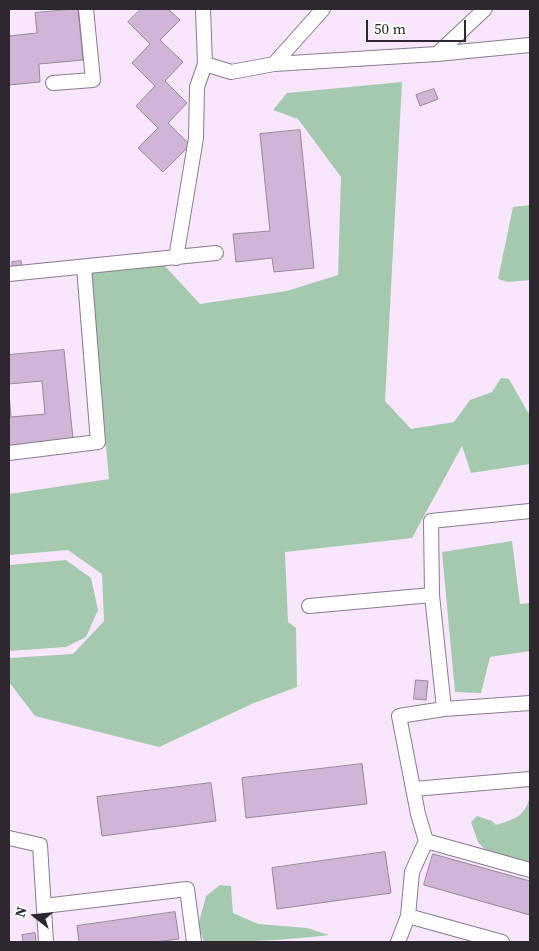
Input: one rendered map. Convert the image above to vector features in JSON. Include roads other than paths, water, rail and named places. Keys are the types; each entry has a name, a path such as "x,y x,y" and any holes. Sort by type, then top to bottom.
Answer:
{"lane":[{"path":"54,83 94,80 86,9"},
{"path":"176,258 196,138 197,87 205,64 203,9"},
{"path":"274,64 323,9"},
{"path":"437,54 485,9"},
{"path":"205,64 231,72 274,64 437,54 530,45"},
{"path":"9,274 216,253"},
{"path":"9,453 98,442 84,267"},
{"path":"444,710 432,595 431,521 530,511"},
{"path":"309,606 432,595"},
{"path":"398,942 408,916 412,872 426,841 418,814 400,716 444,710 530,703"},
{"path":"414,789 530,778"},
{"path":"9,838 40,845 46,942"},
{"path":"426,841 530,870"},
{"path":"44,906 187,889 194,942"},
{"path":"408,916 502,942"}]}
